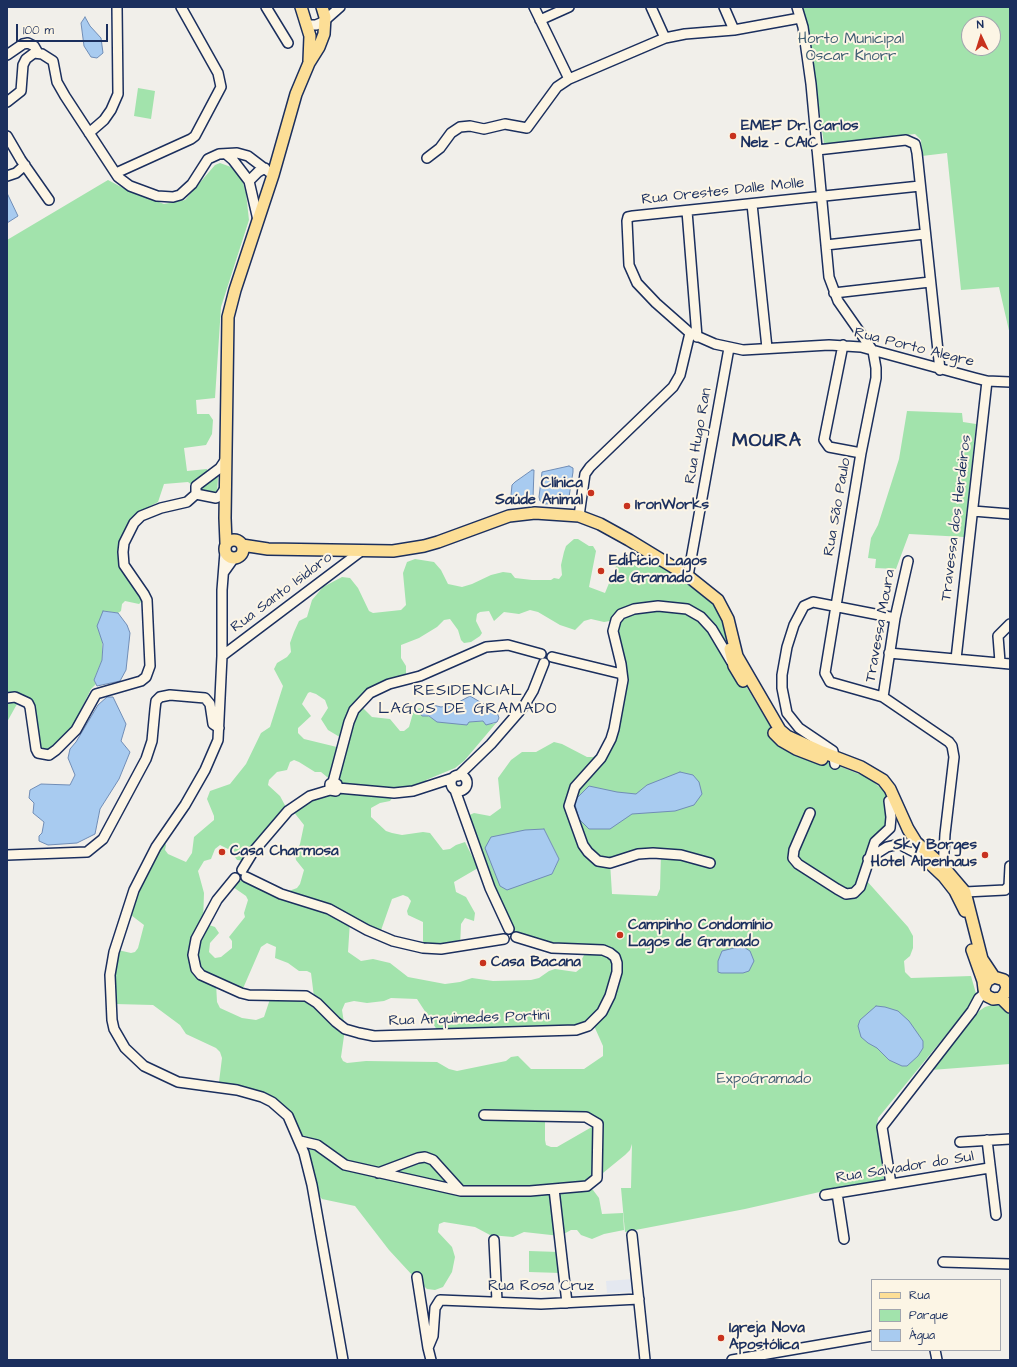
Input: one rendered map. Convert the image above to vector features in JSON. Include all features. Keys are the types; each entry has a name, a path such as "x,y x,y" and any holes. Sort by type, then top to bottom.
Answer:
{"main road":[{"path":"322,7 326,19 322,40 309,63 296,94 269,172 258,221 235,290 228,317 225,513 234,549 360,552 393,551 424,546 509,516 550,513 579,516 600,524 688,576 711,592 724,608 736,652 737,664"},
{"path":"304,8 310,43 309,63"},
{"path":"216,498 225,513"},
{"path":"730,627 727,652 737,664 780,730 787,736 861,767 883,780 890,789 908,829 916,842 942,865 960,891 982,959 1004,987 1010,1007"},
{"path":"832,756 869,778 883,790 907,840 920,855 960,891 971,947 986,995 1004,987"},
{"path":"984,988 987,981 1004,987"}],"street":[{"path":"89,133 104,120 111,110 118,94 117,7"},
{"path":"116,173 195,136 221,87 218,73 181,7"},
{"path":"266,7 288,44"},
{"path":"308,25 316,25 340,7"},
{"path":"534,7 569,79"},
{"path":"540,20 569,7"},
{"path":"651,7 665,38"},
{"path":"724,7 734,30"},
{"path":"797,7 811,84 829,278 834,293 874,351"},
{"path":"427,158 440,148 451,133 460,127 470,126 484,129 505,124 527,128 557,86 569,79 665,38 685,34 734,30 800,18"},
{"path":"7,54 23,44 28,43 34,46 38,53"},
{"path":"7,102 21,91 23,65 26,59 31,55 38,53 46,55 53,61 60,88 116,173 130,186 157,196 173,197 186,191 208,159 213,155 237,153 248,156 269,172"},
{"path":"7,136 49,200"},
{"path":"817,150 906,140 915,144 940,370"},
{"path":"226,154 233,160 249,181 258,221"},
{"path":"7,176 16,173 25,165"},
{"path":"249,181 258,172 269,172"},
{"name":"Rua Orestes Dalle Molle","path":"628,217 920,186"},
{"path":"752,204 767,348"},
{"path":"579,516 585,474 590,467 673,387 680,375 694,335 687,211"},
{"name":"Rua Porto Alegre","path":"628,217 629,265 633,276 645,293 694,335 729,348 743,350 843,345 861,347 940,370 987,381 1010,382"},
{"path":"826,245 925,234"},
{"path":"834,293 930,282"},
{"path":"843,345 824,440 829,447 861,453"},
{"name":"Rua Hugo Ran","path":"688,576 729,348"},
{"name":"Rua São Paulo","path":"874,351 876,360 876,378 861,453 825,673 830,682 883,696"},
{"name":"Travessa dos Herdeiros","path":"956,659 987,381"},
{"path":"196,494 196,486 220,468 226,459"},
{"path":"7,698 15,697 28,703 38,754 49,755 76,730 96,694 141,680 146,677 150,666 147,600 124,565 124,543 134,523 142,516 161,508 186,502 196,494 216,498 220,496 226,487"},
{"path":"973,511 1010,514"},
{"path":"234,549 223,573 222,656 218,740 205,770 185,804 156,847 134,890 114,952 110,975 112,1020 114,1029 125,1048 144,1066 178,1082 237,1090 262,1097 272,1102 288,1116 300,1141 312,1185 342,1360"},
{"name":"Rua Santo Isidoro","path":"222,656 360,552"},
{"name":"Travessa Moura","path":"883,696 895,618 908,561"},
{"path":"832,756 791,720 787,714 782,688 787,647 794,625 804,606 812,602 895,618"},
{"path":"710,863 681,855 654,853 603,862 594,858 583,845 571,814 570,799 574,787 601,758 611,739 619,705 622,674 613,631 616,620 621,614 634,609 665,606 687,609 707,622 727,652"},
{"path":"1000,662 998,636 1010,624"},
{"path":"334,787 349,722 354,710 370,693 389,684 420,676 486,648 508,645 541,654 547,652 552,657 622,674"},
{"path":"889,653 1010,664"},
{"path":"541,654 541,661 544,663"},
{"path":"544,663 551,661 552,657"},
{"path":"454,782 478,758 524,706 533,691 544,663"},
{"path":"7,855 87,852 103,839 146,759 152,741 154,709 156,702 160,697 175,695 205,698 210,704 213,724 219,728"},
{"path":"883,696 949,742 954,750 942,865 944,876"},
{"path":"454,782 460,791 465,785 478,758"},
{"path":"454,782 463,814 490,888 509,929 516,932 516,937 511,942 504,939 441,948 423,948 408,945 379,936 329,909 281,894 244,874 253,852 288,811 310,796 334,787 394,793 412,791 454,782 463,777 465,785 463,814"},
{"path":"810,813 792,858 798,864 846,894 854,893 860,887 868,859 875,842 890,828 891,817 889,801"},
{"path":"868,859 887,847 899,844 920,855"},
{"path":"960,891 1008,889 1010,866"},
{"name":"Rua Arquimedes Portini","path":"244,874 236,872 236,878 217,900 203,924 193,947 194,964 201,975 241,993 260,996 298,995 312,999 345,1029 358,1033 374,1036 576,1030 588,1026 602,1012 610,996 617,972 618,963 615,957 610,952 603,950 552,948 516,937"},
{"path":"504,939 504,934 509,929"},
{"path":"972,1011 1004,987"},
{"path":"891,1184 882,1127 972,1011 979,998 983,995 984,988"},
{"path":"300,1141 317,1145 345,1165 461,1191 498,1192 587,1186 597,1178 598,1124 586,1117 484,1115"},
{"path":"960,1142 1010,1139"},
{"path":"986,1140 996,1214"},
{"path":"378,1173 418,1158 425,1157 433,1160 461,1191"},
{"name":"Rua Salvador do Sul","path":"825,1195 989,1168"},
{"path":"554,1189 568,1303"},
{"path":"837,1193 844,1239"},
{"path":"632,1235 645,1360"},
{"path":"494,1240 497,1301"},
{"path":"943,1262 1010,1264"},
{"path":"417,1277 431,1360"},
{"name":"Rua Rosa Cruz","path":"428,1348 434,1336 436,1305 443,1299 541,1304 639,1299"},
{"path":"737,1360 871,1336"}],"shaded area":[{"path":"633,1279 635,1292 607,1293 606,1281"}],"green space":[{"name":"Horto Municipal Oscar Knorr","path":"802,7 1010,7 1010,335 999,287 961,290 947,153 922,156 921,140 915,134 824,144 807,22"},
{"path":"138,88 155,91 151,119 134,116"},
{"path":"220,163 231,167 242,180 246,193 249,220 221,307 215,398 196,400 197,414 209,414 213,420 212,434 206,445 184,448 187,471 207,469 208,473 192,485 188,482 164,484 158,502 141,511 126,528 119,545 118,564 141,596 142,601 139,604 125,601 122,604 121,611 118,613 103,611 102,660 94,680 96,684 91,689 73,726 53,748 46,752 41,751 27,698 22,695 7,722 7,240 108,180 125,189 164,204 185,200 215,165"},
{"path":"907,411 962,413 963,422 976,424 964,537 909,534 896,569 875,568 876,559 868,558 871,538 878,525 899,459"},
{"path":"215,475 218,477 217,493 214,494 198,490"},
{"name":"ExpoGramado","path":"574,539 578,539 589,546 593,546 596,551 589,587 605,593 618,561 622,559 628,561 639,568 648,560 654,559 718,600 729,647 725,651 775,734 796,749 869,778 883,790 889,801 891,817 878,838 866,880 908,927 913,936 913,948 910,956 904,961 905,972 911,978 971,976 977,997 878,1118 877,1124 885,1178 882,1181 824,1191 745,1209 625,1232 621,1188 631,1188 632,1144 630,1150 625,1155 587,1186 593,1190 599,1198 602,1214 623,1213 624,1230 604,1234 592,1239 581,1235 577,1230 571,1230 560,1236 524,1232 513,1237 490,1235 475,1227 444,1222 439,1224 438,1232 452,1247 455,1257 452,1272 443,1287 435,1290 427,1289 389,1250 355,1206 322,1199 318,1194 288,1116 272,1102 222,1089 219,1082 222,1058 220,1052 216,1048 186,1034 180,1025 153,1005 115,1004 110,975 118,950 131,953 135,952 138,948 144,925 127,912 162,839 166,845 165,850 168,854 186,862 192,853 194,837 214,820 214,816 207,799 210,791 230,784 246,764 261,733 270,727 283,686 274,669 277,663 287,657 291,652 290,643 299,621 307,617 312,600 323,587 342,577 350,578 358,588 369,611 373,613 401,610 406,605 403,573 407,562 415,559 434,562 441,570 448,584 462,587 491,575 503,572 511,573 515,578 551,580 554,578 559,579 562,575 561,565 566,546","holes":["530,610 538,612 560,625 575,630 584,621 591,619 604,622 616,620 622,687 607,748 593,757 587,757 562,744 554,742 536,752 522,752 511,760 498,778 501,808 490,816 474,813 465,817 512,929 516,935 575,951 586,951 582,959 581,968 576,972 555,969 539,978 531,980 493,981 472,978 460,982 445,984 408,977 390,963 373,959 361,961 348,952 350,921 379,936 392,899 403,895 408,897 411,901 407,911 408,915 423,922 423,948 460,947 461,924 465,918 474,921 475,913 466,897 456,892 454,882 478,868 465,842 450,849 443,850 430,833 423,832 402,835 386,831 371,817 371,808 380,803 390,801 393,797 431,786 426,780 455,768 464,761 497,722 493,724 483,721 469,722 435,719 420,713 424,708 421,708 415,709 409,727 404,731 400,731 390,719 372,717 361,706 379,688 401,680 406,675 406,666 401,658 401,645 419,638 437,627 444,620 450,619 458,630 461,640 464,643 471,642 482,633 476,621 477,614 480,612 489,611 494,621 504,612 519,614","310,692 325,700 328,708 321,719 328,730 343,739 341,748 304,739 298,733 298,728 311,716 302,704","294,760 315,772 321,772 333,782 293,811 304,825 300,844 295,855 296,860 304,870 300,884 297,888 281,894 245,879 241,881 237,880 232,885 233,887 246,896 248,900 244,913 245,917 229,937 232,941 232,948 221,957 215,958 209,952 210,943 219,933 215,927 203,923 204,893 198,871 204,861 211,859 215,849 220,845 230,850 237,860 247,861 288,811 280,796 268,785 269,780 277,772 287,770 290,762","544,829 559,859 552,874","661,853 660,889 657,896 612,894 610,862","267,943 276,947 275,958 288,963 299,971 307,971 311,973 314,997 270,999 264,1017 256,1020 242,1018 220,1008 217,1002 216,983 241,993 261,947","391,998 417,999 439,1033 588,1026 595,1021 595,1028 603,1046 603,1056 584,1069 531,1069 518,1056 511,1057 506,1061 457,1071 449,1069 437,1062 366,1061 347,1063 343,1061 341,1057 345,1029 342,1010 345,1003 354,1001 367,1003 384,1001","545,1117 586,1117 597,1124 557,1147 546,1145"]},
{"path":"995,1004 1008,1010 1010,1017 1010,1064 931,1070 979,1011 985,1007"},
{"path":"529,1251 559,1252 561,1273 529,1272"}],"water":[{"path":"85,17 90,26 101,38 103,53 97,58 91,57 84,46 81,23"},
{"path":"7,193 18,216 7,223"},
{"path":"569,466 573,468 573,472 568,503 543,504 539,497 542,472"},
{"path":"534,470 533,498 527,501 517,500 511,495 512,485"},
{"path":"103,611 118,613 127,625 130,633 126,670 120,681 97,686 94,680 102,660 103,644 97,626"},
{"path":"470,696 497,712 499,718 497,722 486,725 483,721 469,722 467,725 437,722 429,716 422,716 420,713 424,708 433,705 441,707 455,704"},
{"path":"107,697 113,697 126,724 121,741 130,752 119,779 100,809 95,834 77,843 48,845 39,841 39,836 42,833 44,822 33,813 34,803 29,798 30,790 41,784 70,785 75,775 68,758 70,749 76,742 98,705"},
{"path":"680,772 693,775 699,782 702,794 694,805 675,811 632,814 610,829 589,829 579,819 574,801 589,786 617,792 636,794 647,785"},
{"path":"544,829 559,859 552,874 507,890 500,886 485,848 491,837 525,830"},
{"path":"742,946 750,951 754,961 749,971 743,973 718,972 718,961 722,951"},
{"path":"876,1006 898,1011 909,1021 923,1041 923,1048 918,1056 907,1066 902,1066 889,1060 877,1048 861,1037 858,1026 860,1020"}],"place":[{"name":"EMEF Dr. Carlos Nelz - CAIC","path":"733,136"},
{"name":"Clínica Saúde Animal","path":"591,493"},
{"name":"IronWorks","path":"627,506"},
{"name":"Edifício Lagos de Gramado","path":"601,571"},
{"name":"Casa Charmosa","path":"222,852"},
{"name":"Sky Borges Hotel Alpenhaus","path":"985,855"},
{"name":"Campinho Condomínio Lagos de Gramado","path":"620,935"},
{"name":"Casa Bacana","path":"483,963"},
{"name":"Igreja Nova Apostólica","path":"721,1338"}],"district":[{"name":"MOURA","path":"767,442"},
{"name":"RESIDENCIAL LAGOS DE GRAMADO","path":"468,701"}]}
